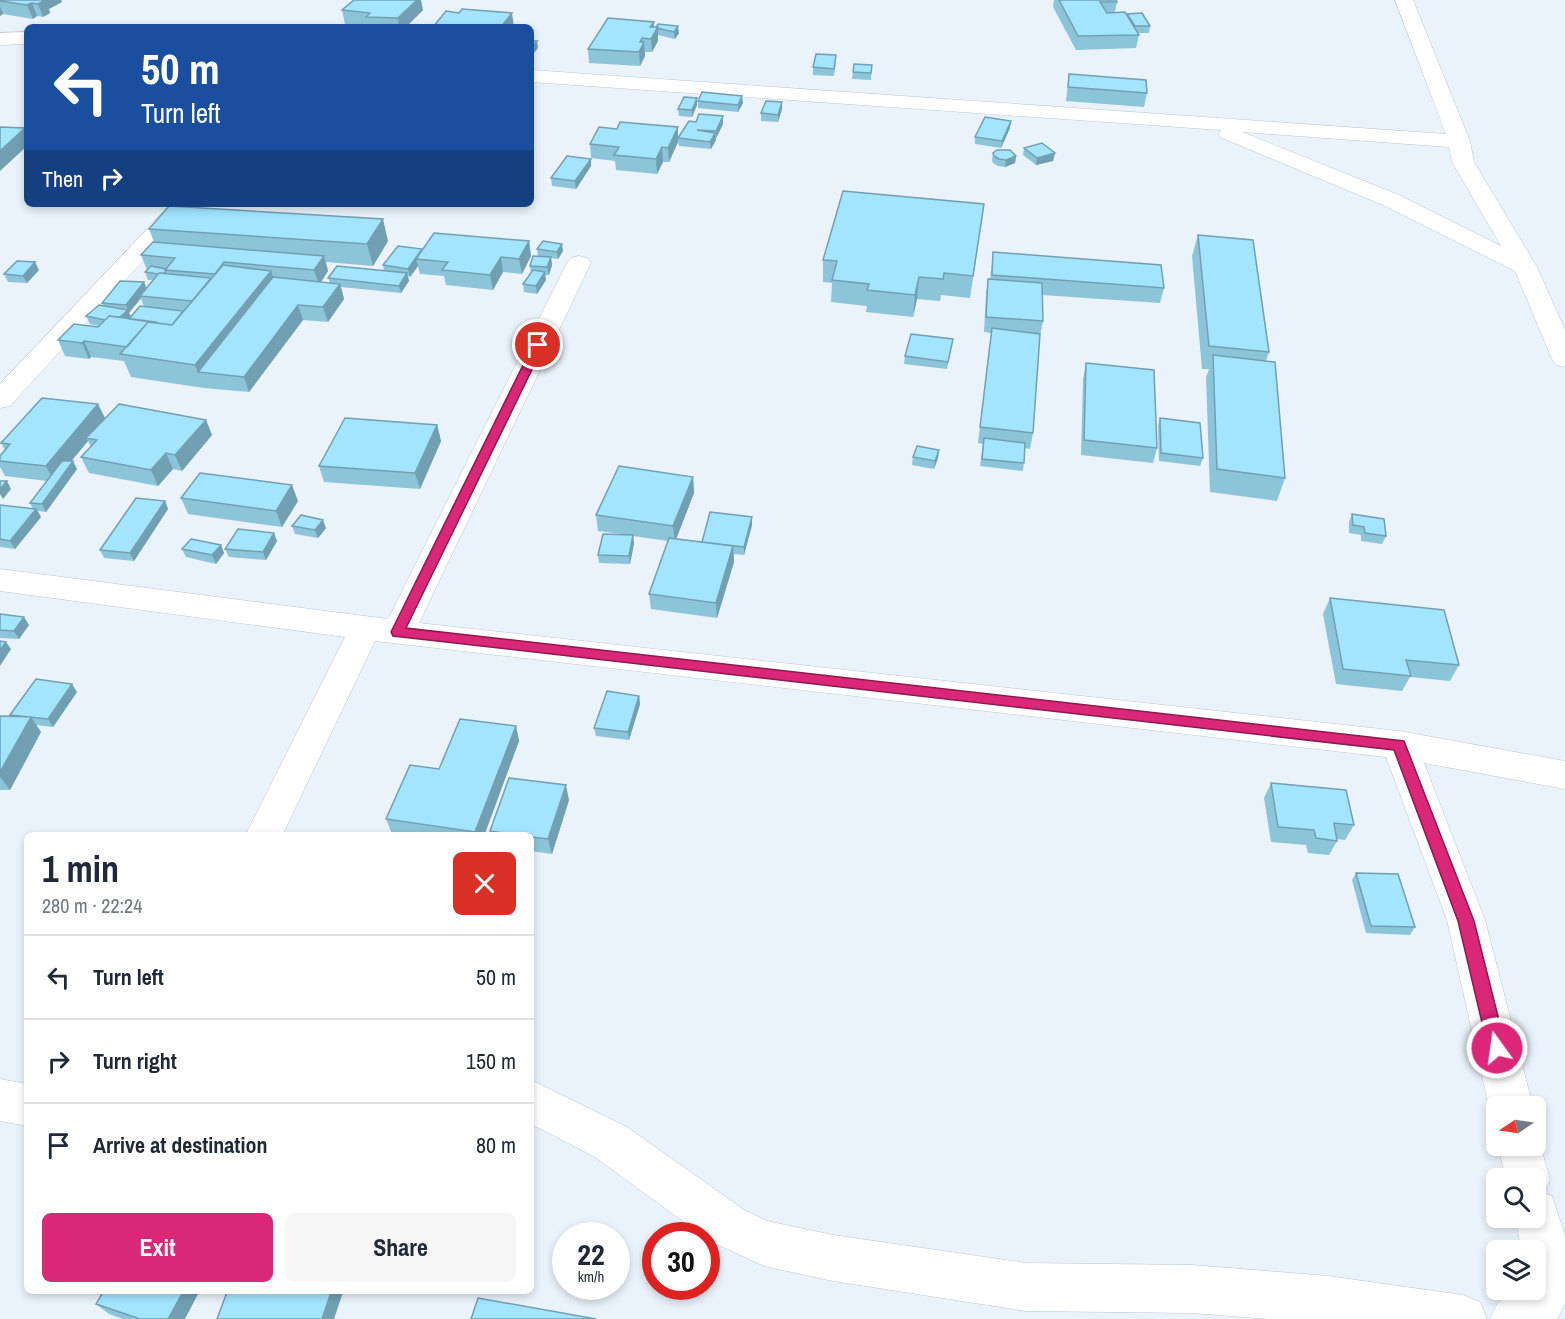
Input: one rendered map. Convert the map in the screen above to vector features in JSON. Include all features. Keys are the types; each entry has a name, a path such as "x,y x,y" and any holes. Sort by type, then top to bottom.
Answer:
{"street":[{"path":"1404,0 1459,141 1463,162 1525,267 1565,359"},
{"path":"0,39 24,38"},
{"path":"534,76 1459,141"},
{"path":"1200,122 1391,200 1525,267"},
{"path":"0,400 181,207"},
{"path":"265,832 381,630 579,263"},
{"path":"0,580 381,630 1399,745 1565,775"},
{"path":"1399,745 1466,921 1508,1096"},
{"path":"0,1100 24,1104"},
{"path":"534,1103 611,1142 728,1226 764,1243 833,1258 1026,1287 1192,1288 1328,1299 1463,1319"},
{"path":"1514,1319 1543,1300 1549,1266 1540,1228"}],"building":[{"path":"0,0 45,0 38,4 27,5"},
{"path":"354,0 417,0 398,18 366,17 370,13 342,10"},
{"path":"1059,0 1116,0 1117,2 1100,2 1107,13 1125,12 1139,35 1078,36"},
{"path":"462,9 512,13 503,24 435,24 446,11 459,13"},
{"path":"1142,13 1150,26 1135,26 1127,14"},
{"path":"608,18 654,22 650,27 658,27 651,39 642,38 640,42 644,42 639,52 588,49"},
{"path":"658,24 678,26 674,32 657,28"},
{"path":"816,54 836,55 834,69 813,67"},
{"path":"854,64 872,65 871,73 853,72"},
{"path":"1069,74 1146,80 1147,93 1068,87"},
{"path":"702,92 742,96 738,105 698,101"},
{"path":"684,97 697,98 692,110 678,109"},
{"path":"766,101 782,102 778,115 761,113"},
{"path":"699,114 723,116 716,131 697,130 715,133 710,142 678,138 689,121 696,122"},
{"path":"985,117 1011,121 1002,141 975,137"},
{"path":"620,122 678,127 668,148 662,147 656,159 614,155 619,147 590,144 599,127 617,129"},
{"path":"0,127 24,128 24,129 0,151"},
{"path":"1042,143 1055,153 1037,158 1024,148"},
{"path":"997,150 1010,150 1016,156 1006,160 999,159 993,153"},
{"path":"567,156 591,159 575,181 551,178"},
{"path":"843,191 984,204 973,276 944,273 943,279 919,277 915,295 867,290 869,284 832,280 837,261 823,260"},
{"path":"168,207 383,219 367,244 149,229"},
{"path":"434,233 529,241 519,259 501,257 490,275 442,270 448,262 416,259"},
{"path":"1198,235 1253,240 1269,352 1209,346"},
{"path":"543,241 562,244 557,252 537,249"},
{"path":"153,242 324,256 314,270 224,262 215,274 165,270 175,258 141,255"},
{"path":"398,246 422,249 408,269 383,265"},
{"path":"993,252 1161,265 1164,288 992,275"},
{"path":"533,256 551,257 547,267 530,266"},
{"path":"17,261 35,262 23,276 4,274"},
{"path":"223,265 271,271 195,365 120,354 148,322 172,325"},
{"path":"151,266 166,269 166,273 145,272"},
{"path":"337,266 407,273 399,286 328,278"},
{"path":"533,270 545,272 536,286 523,284"},
{"path":"159,273 211,278 192,301 140,296"},
{"path":"273,277 340,284 323,307 298,305 244,377 198,372"},
{"path":"988,279 1042,283 1043,321 986,317"},
{"path":"120,281 144,282 126,305 102,303"},
{"path":"99,305 128,310 120,317 109,316 105,320 86,316"},
{"path":"140,306 183,311 172,325 129,319"},
{"path":"109,316 156,322 148,322 127,347 58,340 74,324 98,327"},
{"path":"992,328 1040,334 1033,433 980,427"},
{"path":"911,334 953,339 948,362 905,356"},
{"path":"1213,355 1275,362 1285,478 1217,469"},
{"path":"1086,363 1154,370 1157,448 1084,440"},
{"path":"42,398 98,404 46,466 0,461 0,456 10,444 1,443"},
{"path":"119,404 206,420 175,455 166,453 151,470 81,457 97,440 86,438"},
{"path":"345,418 437,425 415,473 319,466"},
{"path":"1160,418 1200,423 1203,458 1161,453"},
{"path":"984,438 1025,443 1024,463 982,459"},
{"path":"917,446 939,450 935,461 913,457"},
{"path":"62,461 73,461 42,504 30,503"},
{"path":"619,466 693,477 673,526 596,515"},
{"path":"200,473 292,485 276,511 181,498"},
{"path":"0,481 7,481 0,489"},
{"path":"136,498 165,501 130,553 100,550"},
{"path":"0,505 36,509 10,541 0,539"},
{"path":"710,512 752,517 744,547 702,542"},
{"path":"1352,514 1384,519 1386,536 1365,533 1364,527 1353,525"},
{"path":"301,515 323,520 315,530 292,526"},
{"path":"238,529 274,533 263,552 225,549"},
{"path":"603,534 633,535 629,556 598,555"},
{"path":"669,538 733,546 716,603 649,594"},
{"path":"191,539 221,545 212,555 182,549"},
{"path":"1330,598 1444,610 1459,665 1406,660 1411,676 1343,669"},
{"path":"0,614 24,617 14,631 0,630"},
{"path":"0,641 6,642 0,650"},
{"path":"36,679 72,684 48,719 10,715"},
{"path":"607,691 639,696 628,732 594,728"},
{"path":"0,716 31,717 0,772"},
{"path":"460,719 516,726 475,832 386,819 410,765 439,769"},
{"path":"509,778 566,785 548,839 534,837 534,832 490,831"},
{"path":"1271,783 1346,790 1354,825 1334,823 1337,841 1316,838 1314,830 1278,827"},
{"path":"1356,873 1398,874 1415,927 1371,926"},
{"path":"102,1294 182,1294 168,1319 140,1319 96,1304"},
{"path":"226,1294 330,1294 322,1319 217,1319"},
{"path":"478,1298 596,1319 471,1319"}],"route":[{"path":"538,345 398,632 1399,745 1466,921 1497,1048"}]}
